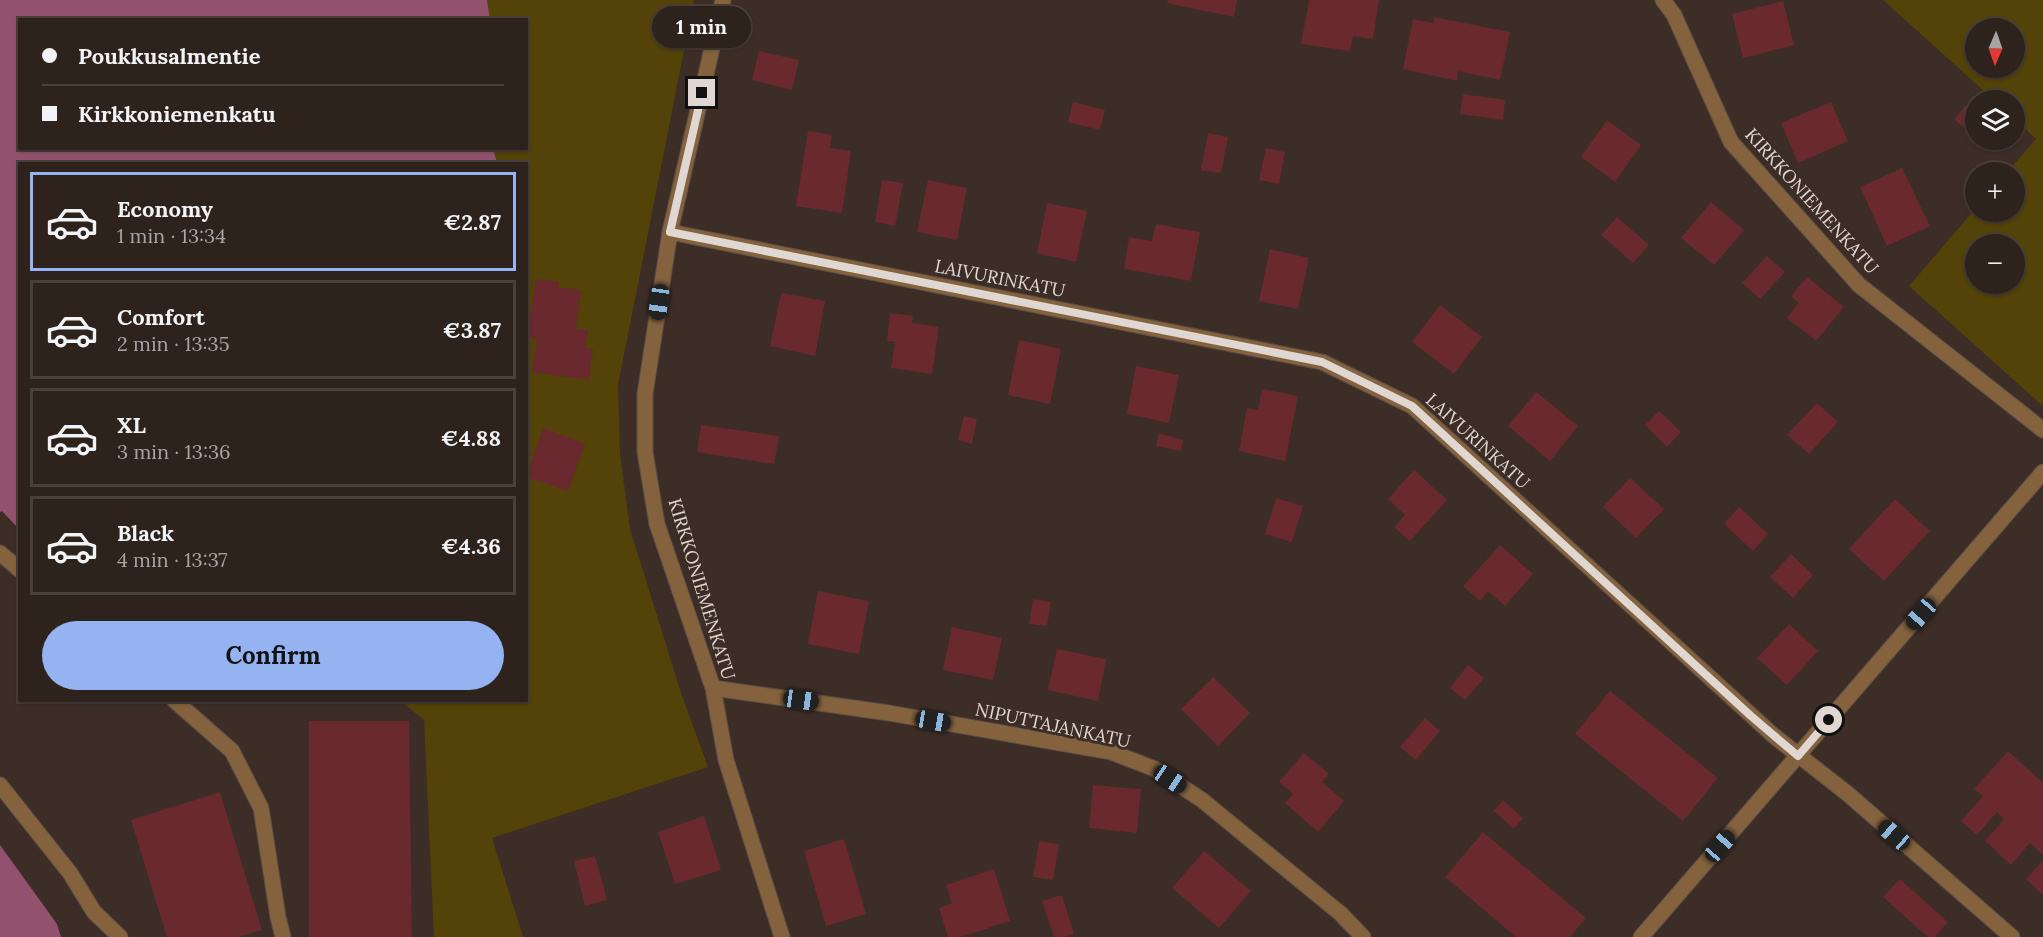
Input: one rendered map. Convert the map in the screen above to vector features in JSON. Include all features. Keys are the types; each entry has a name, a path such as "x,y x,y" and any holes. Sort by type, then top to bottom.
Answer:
{"street":[{"name":"KIRKKONIEMENKATU","path":"723,0 670,232 645,394 645,452 657,524 713,688 726,760 782,937"},
{"name":"KIRKKONIEMENKATU","path":"1663,0 1674,15 1731,142 1859,285 2043,430"},
{"name":"LAIVURINKATU","path":"670,232 1322,362 1412,406 1751,716 1848,795 2012,937"},
{"path":"1641,937 2043,472"},
{"path":"0,553 18,568"},
{"name":"NIPUTTAJANKATU","path":"713,688 889,713 1111,752 1155,769 1202,800 1341,914 1363,937"},
{"path":"176,702 232,751 261,808 283,937"},
{"path":"0,785 70,873 94,912 120,937"}],"shaded area":[{"path":"0,0 487,0 490,18 18,18 18,150 494,150 497,162 18,162 18,528 2,511 0,512"},
{"path":"487,0 694,0 618,385 620,454 630,529 681,693 708,767 492,838 523,937 434,937 424,720 402,702 528,702 528,162 497,162 493,150 528,150 528,18 490,18"},
{"path":"1883,0 2043,0 2043,406 1909,286 1965,221 2025,222 2025,162 2016,162 2036,139 2025,129 2025,90 1983,90 1970,78 2025,78 2025,18 1965,18 1965,74"},
{"path":"0,845 57,924 61,937 0,937"}],"building":[{"path":"1168,0 1237,0 1234,17 1167,3"},
{"path":"1309,0 1379,0 1373,39 1353,36 1350,51 1301,44"},
{"path":"1783,1 1794,45 1743,58 1732,14"},
{"path":"1434,17 1510,32 1500,80 1458,71 1457,81 1403,69 1413,19 1433,23"},
{"path":"759,51 799,60 792,90 752,80"},
{"path":"1463,94 1505,100 1503,120 1460,114"},
{"path":"1073,102 1105,110 1100,130 1068,122"},
{"path":"1831,102 1848,141 1798,163 1781,123"},
{"path":"1965,106 1965,129 1954,119"},
{"path":"1607,120 1641,145 1615,182 1581,157"},
{"path":"808,131 832,135 830,148 851,151 842,213 796,206"},
{"path":"1208,133 1228,137 1221,173 1201,170"},
{"path":"1266,148 1285,152 1279,184 1259,180"},
{"path":"1902,168 1930,226 1887,246 1860,187"},
{"path":"882,180 903,183 895,226 875,222"},
{"path":"928,180 967,188 957,240 917,232"},
{"path":"1711,202 1744,230 1714,265 1681,238"},
{"path":"1047,203 1087,211 1076,262 1037,253"},
{"path":"1617,217 1649,245 1633,263 1601,235"},
{"path":"1156,224 1200,232 1191,281 1124,269 1129,237 1152,241"},
{"path":"1270,249 1309,258 1298,309 1259,301"},
{"path":"1767,256 1785,272 1760,299 1742,283"},
{"path":"1807,277 1844,307 1816,341 1787,318 1799,303 1791,296"},
{"path":"536,279 559,282 558,287 581,290 576,329 588,330 585,348 593,349 589,380 532,372 537,339 528,337"},
{"path":"781,293 825,301 815,356 770,346"},
{"path":"1440,305 1482,337 1454,374 1412,342"},
{"path":"890,313 913,316 912,323 939,327 932,374 891,368 895,342 887,341"},
{"path":"1019,340 1061,349 1050,404 1008,395"},
{"path":"1136,366 1179,375 1169,423 1127,414"},
{"path":"1262,389 1298,396 1285,461 1239,451 1247,408 1258,410"},
{"path":"1536,392 1578,426 1550,461 1508,426"},
{"path":"1817,403 1838,422 1809,454 1787,435"},
{"path":"1659,411 1681,432 1667,447 1645,425"},
{"path":"964,416 977,419 972,444 958,440"},
{"path":"701,425 779,436 774,464 697,452"},
{"path":"543,428 585,444 568,491 528,478 528,471"},
{"path":"1159,433 1183,440 1181,451 1156,446"},
{"path":"1414,470 1447,500 1410,541 1394,527 1405,515 1388,499"},
{"path":"1630,478 1664,509 1636,538 1603,507"},
{"path":"1276,498 1303,506 1292,542 1265,534"},
{"path":"1895,499 1930,531 1884,581 1849,549"},
{"path":"1739,507 1768,534 1753,551 1724,524"},
{"path":"1500,545 1533,574 1505,606 1488,591 1480,601 1463,586"},
{"path":"1791,554 1813,575 1793,598 1770,577"},
{"path":"818,591 869,601 859,654 808,644"},
{"path":"1033,599 1051,602 1047,626 1029,624"},
{"path":"1789,624 1818,651 1787,685 1757,658"},
{"path":"952,627 1002,638 993,680 943,670"},
{"path":"1057,649 1106,659 1098,701 1048,690"},
{"path":"1468,665 1484,678 1465,700 1450,688"},
{"path":"1213,677 1250,713 1218,746 1181,709"},
{"path":"1610,691 1718,778 1683,821 1575,734"},
{"path":"1425,718 1440,731 1416,760 1400,747"},
{"path":"309,721 409,721 412,937 309,937"},
{"path":"2008,751 2043,783 2043,855 2030,843 2011,865 1985,841 2004,819 1997,812 1977,835 1961,821 1983,796 1974,789"},
{"path":"1304,753 1329,774 1322,782 1344,801 1318,832 1285,803 1293,794 1279,782"},
{"path":"1093,785 1141,789 1137,833 1089,828"},
{"path":"220,792 262,930 238,937 167,937 131,820"},
{"path":"1503,800 1523,818 1514,829 1494,811"},
{"path":"704,816 721,870 675,884 658,832"},
{"path":"1483,832 1586,918 1570,937 1516,937 1445,877"},
{"path":"844,839 866,914 826,926 804,851"},
{"path":"1039,841 1059,844 1053,880 1033,877"},
{"path":"1204,851 1251,891 1219,928 1172,888"},
{"path":"595,856 607,900 585,906 574,861"},
{"path":"2043,860 2043,895 2026,879"},
{"path":"994,869 1010,921 960,937 948,937 939,908 952,903 946,885"},
{"path":"1900,879 1948,922 1935,937 1928,937 1883,897"},
{"path":"1062,895 1074,934 1054,937 1042,901"}],"route":[{"path":"702,93 670,232 1322,362 1412,406 1751,716 1798,756 1829,720"}]}
